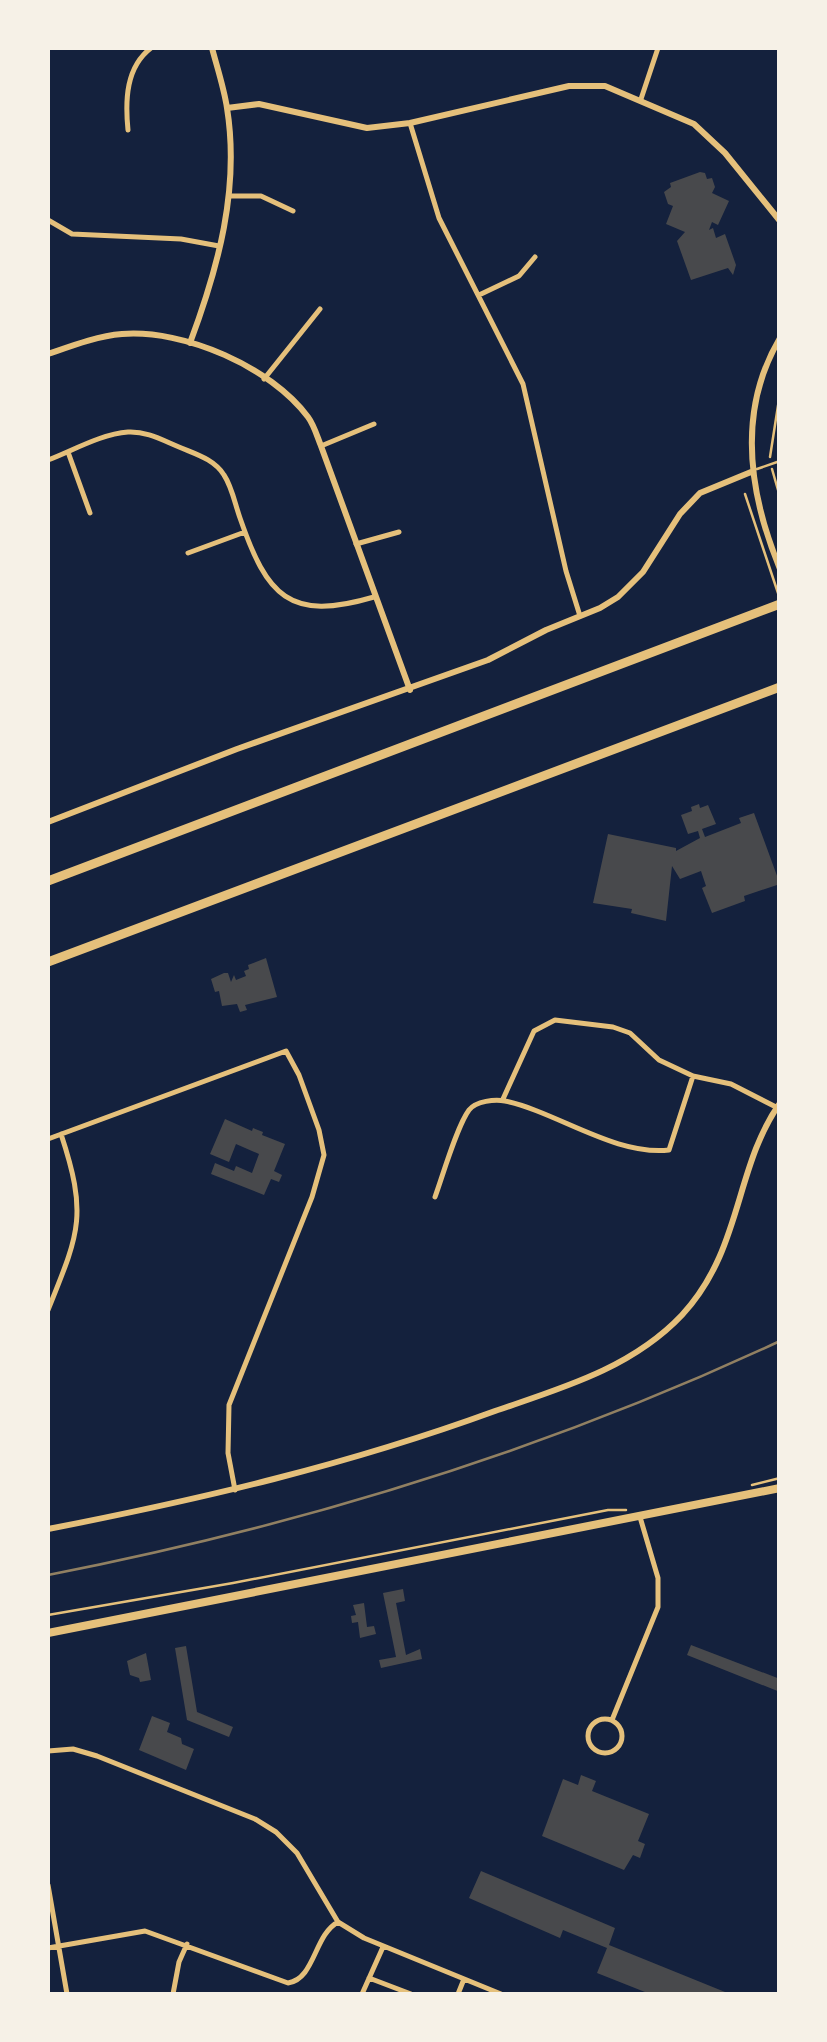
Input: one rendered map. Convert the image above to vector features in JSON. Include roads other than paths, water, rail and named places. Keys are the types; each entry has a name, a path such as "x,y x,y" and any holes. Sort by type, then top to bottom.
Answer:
{"highway":[{"path":"48,880 780,600"},
{"path":"48,962 780,687"}],"main road":[{"path":"48,1633 635,1512 780,1488"}],"street":[{"path":"128,130 130,78 138,60 151,48"},
{"path":"190,344 215,277 229,196 228,108 212,48"},
{"path":"641,99 658,48"},
{"path":"228,108 259,104 367,128 410,123 569,86 605,86 694,124 780,221"},
{"path":"410,123 439,218 522,384 580,616"},
{"path":"229,196 261,196 293,211"},
{"path":"49,225 72,234 181,239 221,246"},
{"path":"478,294 519,276 535,257"},
{"path":"264,379 320,309"},
{"path":"48,354 122,334 168,336 222,354 288,396 310,419 410,690"},
{"path":"780,338 766,366 750,428 750,472 764,532 780,570"},
{"path":"321,446 374,424"},
{"path":"48,460 129,432 159,438 212,462 226,476 259,569 284,595 325,608 374,596"},
{"path":"68,452 90,513"},
{"path":"48,822 237,749 488,660 580,616 631,586 680,514 700,493 750,472"},
{"path":"188,553 245,532"},
{"path":"356,544 399,532"},
{"path":"48,1529 330,1466 469,1421 600,1373 643,1348 682,1314 722,1255 755,1154 778,1105 731,1084 693,1076 659,1060 630,1033 555,1020 534,1031 502,1100"},
{"path":"48,1139 286,1051 299,1075 320,1130 324,1156 312,1197 230,1405 226,1425 235,1490"},
{"path":"435,1197 471,1107 502,1100 608,1139 656,1152 668,1150 693,1076"},
{"path":"48,1310 77,1231 76,1179 61,1134"},
{"path":"612,1720 658,1607 658,1578 635,1512"},
{"path":"612,1720 621,1728 622,1740 616,1750 600,1752 589,1742 589,1730 596,1721 612,1720"},
{"path":"48,1750 73,1749 97,1756 255,1819 298,1853 338,1922 383,1946 501,1994"},
{"path":"48,1885 67,1994"},
{"path":"48,1948 145,1930 288,1983 296,1982 306,1972 318,1942 338,1922"},
{"path":"173,1994 186,1944"},
{"path":"362,1994 383,1946"},
{"path":"370,1978 412,1994"},
{"path":"458,1994 464,1979"}],"lane":[{"path":"750,472 780,461"}],"railway":[{"path":"48,1575 236,1533 421,1480 603,1417 780,1341"}]}
